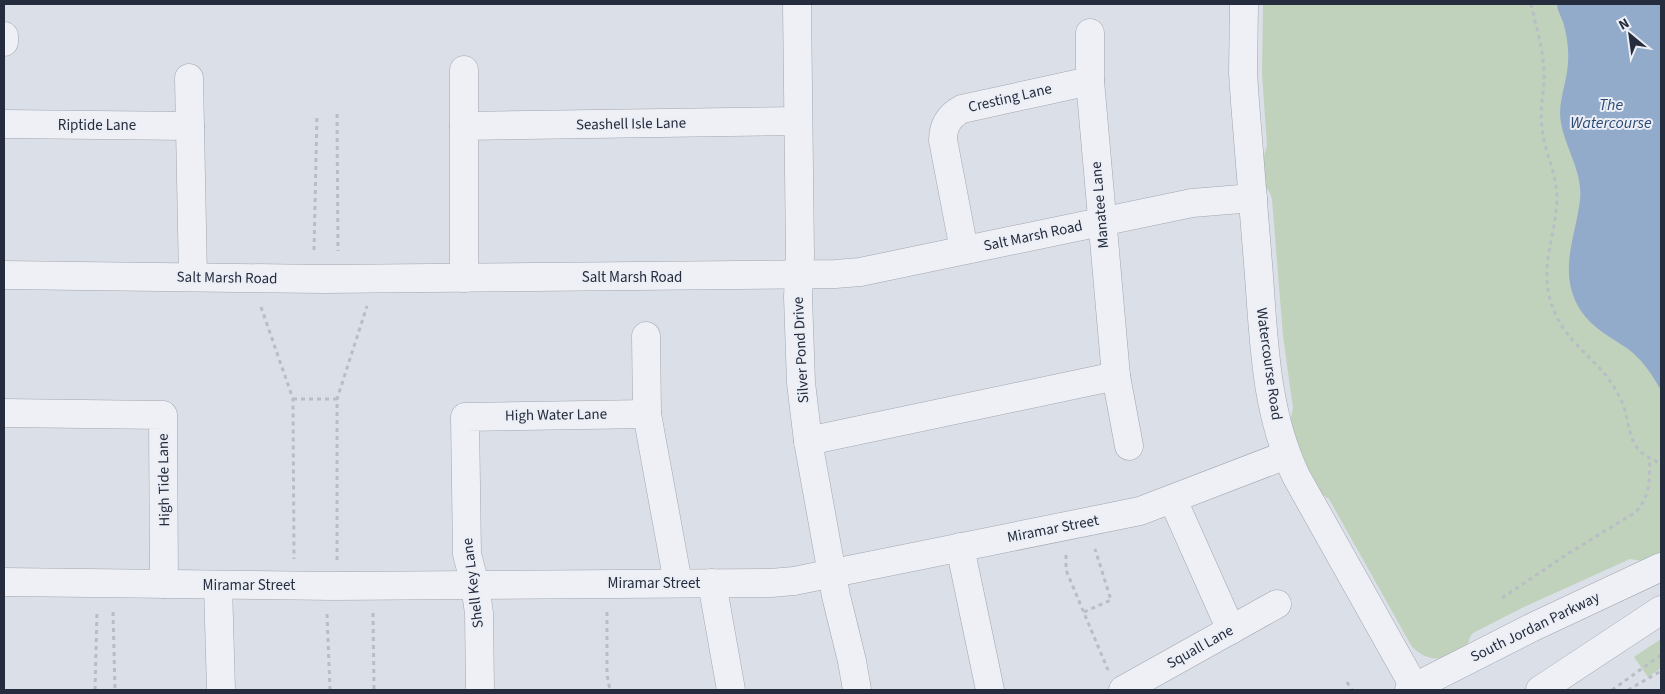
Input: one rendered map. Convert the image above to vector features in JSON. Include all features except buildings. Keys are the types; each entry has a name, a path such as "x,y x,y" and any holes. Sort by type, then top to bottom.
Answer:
{"street":[{"name":"Silver Pond Drive","path":"797,4 799,353 803,405 832,574 852,661 856,690"},
{"name":"Watercourse Road","path":"1244,4 1243,72 1272,408 1286,455 1299,482 1413,689"},
{"name":"Manatee Lane","path":"1090,32 1090,81 1116,376 1129,446"},
{"path":"4,36 4,42"},
{"path":"464,70 464,278"},
{"path":"189,78 194,277"},
{"name":"Cresting Lane","path":"964,250 943,140 944,126 948,120 962,109 1090,81"},
{"name":"Seashell Isle Lane","path":"464,126 798,121"},
{"name":"Riptide Lane","path":"4,124 190,126"},
{"name":"Salt Marsh Road","path":"4,275 324,279 799,276 848,274 1192,204 1253,198"},
{"path":"646,336 647,414 678,583"},
{"path":"808,441 1116,376"},
{"name":"High Tide Lane","path":"4,413 163,415 164,584"},
{"name":"High Water Lane","path":"466,417 647,414"},
{"name":"Shell Key Lane","path":"466,417 467,554 475,585 479,613 480,690"},
{"name":"Miramar Street","path":"4,582 218,585 475,585 794,581 1140,511 1173,500 1286,455"},
{"path":"1173,500 1231,630"},
{"path":"960,547 990,690"},
{"name":"South Jordan Parkway","path":"1413,689 1535,626 1661,567"},
{"path":"712,583 731,690"},
{"path":"218,585 221,690"},
{"name":"Squall Lane","path":"1117,683 1231,630 1278,604"},
{"path":"1540,690 1661,610"}],"path":[{"path":"1531,4 1543,53 1541,126 1543,138 1553,166 1557,197 1546,260 1547,286 1550,301 1555,314 1569,337 1604,373 1614,387 1624,408 1630,435 1634,443 1639,450 1661,464"},
{"path":"314,250 317,114"},
{"path":"337,114 338,251"},
{"path":"336,565 336,399 367,306"},
{"path":"261,307 293,399 294,559"},
{"path":"293,399 336,399"},
{"path":"1502,598 1569,553 1636,512 1647,494 1650,458"},
{"path":"1084,612 1111,600 1095,549"},
{"path":"1066,555 1066,570 1117,683"},
{"path":"96,690 97,612"},
{"path":"113,612 115,690"},
{"path":"607,612 607,675 610,690"},
{"path":"374,613 374,690"},
{"path":"327,614 330,690"},
{"path":"1612,690 1661,655"},
{"path":"1628,690 1661,672"},
{"path":"1347,682 1352,690"}],"green space":[{"path":"1263,4 1661,4 1661,554 1642,561 1630,559 1522,608 1473,633 1467,647 1445,657 1426,657 1412,647 1329,499 1320,493 1309,472 1290,422 1293,408 1283,336 1272,199 1266,187 1263,159 1267,146 1262,73"},
{"path":"1661,639 1661,668 1648,677 1634,657"}],"water":[{"name":"The Watercourse","path":"1557,4 1661,4 1661,390 1651,373 1638,358 1597,328 1586,317 1574,297 1570,283 1570,256 1580,190 1577,170 1563,133 1560,116 1568,53 1566,32"}]}
